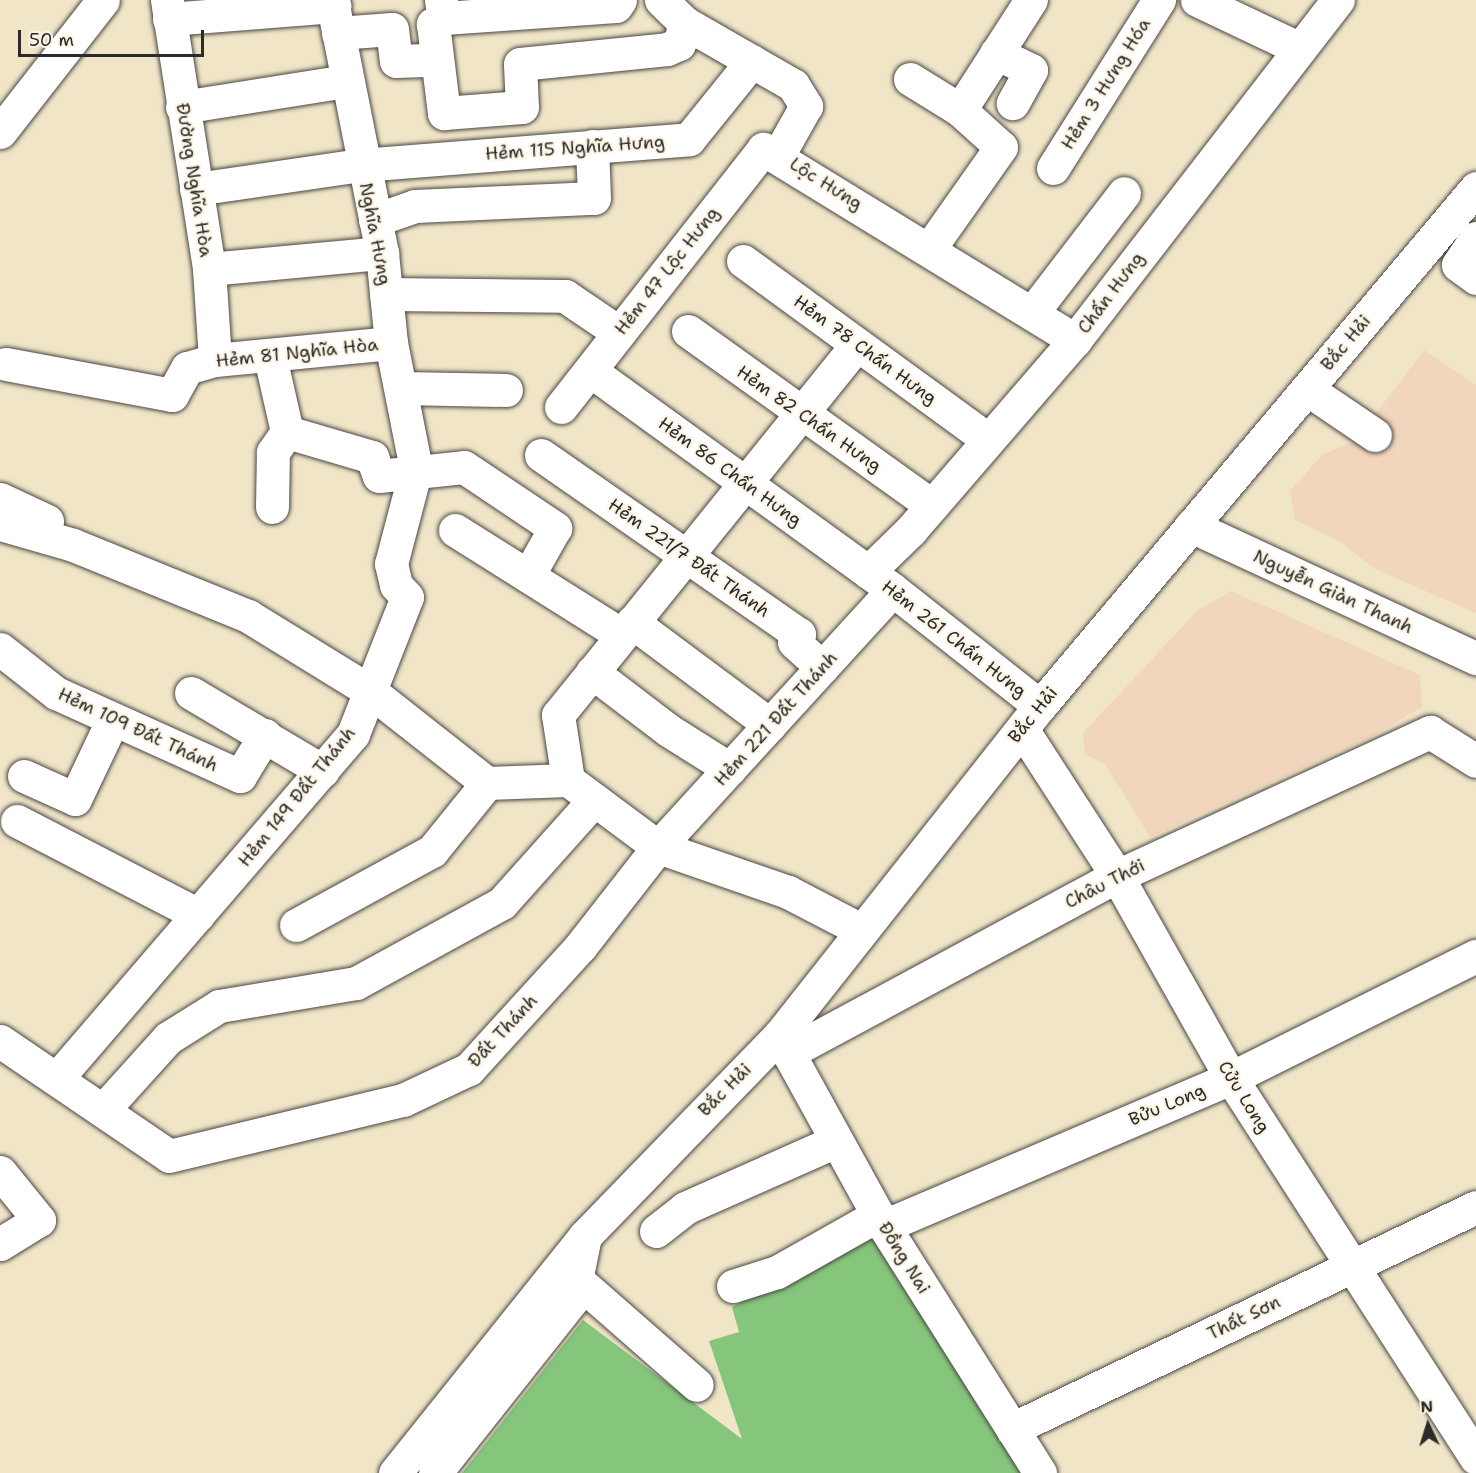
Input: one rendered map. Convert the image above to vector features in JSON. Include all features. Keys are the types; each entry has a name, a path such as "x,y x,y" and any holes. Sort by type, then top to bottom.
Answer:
{"street":[{"path":"0,132 102,0"},
{"path":"620,0 616,6 443,9 433,24 434,60 444,113 522,107 520,64 667,49 679,44 685,22"},
{"name":"Lộc Hưng","path":"661,0 685,22 793,85 806,106 779,154 1075,340"},
{"path":"960,110 1031,0"},
{"name":"Hẻm 3 Hưng Hóa","path":"1053,168 1159,0"},
{"path":"1197,0 1298,48"},
{"name":"Chấn Hưng","path":"880,581 932,506 987,439 1075,340 1298,48 1338,0"},
{"path":"168,10 334,13 392,29 396,61 434,60"},
{"name":"Đường Nghĩa Hòa","path":"168,10 209,269 215,360"},
{"name":"Nghĩa Hưng","path":"334,13 361,165 382,253 391,343 416,469"},
{"path":"996,53 1031,70 1013,103"},
{"name":"Hẻm 115 Nghĩa Hưng","path":"196,189 361,165 689,139 752,61"},
{"path":"910,79 960,110 1001,147 929,249"},
{"path":"182,107 346,81"},
{"path":"375,220 415,206 594,198 592,146"},
{"name":"Hẻm 47 Lộc Hưng","path":"561,407 592,372 618,332 763,148 779,154"},
{"name":"Bắc Hải","path":"395,1473 585,1236 784,1044 861,930 1031,718 1476,188"},
{"path":"1032,313 1124,193"},
{"path":"1476,238 1458,265 1476,278"},
{"path":"209,269 382,253"},
{"name":"Hẻm 78 Chấn Hưng","path":"743,261 987,439"},
{"path":"386,294 564,296 618,332"},
{"name":"Hẻm 82 Chấn Hưng","path":"688,331 799,413 932,506"},
{"name":"Hẻm 81 Nghĩa Hòa","path":"6,364 172,395 187,368 215,360 270,357 391,343"},
{"path":"568,780 558,715 744,481 857,344"},
{"path":"270,357 287,432 273,452 272,507"},
{"name":"Hẻm 86 Chấn Hưng","path":"592,372 880,581"},
{"path":"401,388 506,390"},
{"path":"1307,389 1375,435"},
{"path":"287,432 372,457 379,476 416,469 464,467 555,528 528,576"},
{"name":"Hẻm 221/7 Đất Thánh","path":"541,455 799,634 794,642 822,667"},
{"name":"Hẻm 149 Đất Thánh","path":"59,1076 353,734 407,597 396,585 391,564 416,469"},
{"path":"0,499 50,523 73,545"},
{"path":"0,524 73,545 248,616 370,691 487,783 568,780 658,847 788,892 861,930"},
{"name":"Nguyễn Giàn Thanh","path":"1191,526 1476,658"},
{"path":"455,530 528,576 627,629 770,725"},
{"name":"Hẻm 221 Đất Thánh","path":"658,847 822,667 880,581"},
{"name":"Hẻm 261 Chấn Hưng","path":"880,581 1031,718"},
{"name":"Hẻm 109 Đất Thánh","path":"0,649 56,693 112,721 240,777 265,735"},
{"path":"592,672 668,730 730,769"},
{"path":"191,693 323,771"},
{"name":"Cửu Long","path":"1031,718 1231,1078 1351,1268 1476,1458"},
{"path":"24,776 75,799 112,721"},
{"name":"Châu Thới","path":"784,1044 1117,876 1430,732 1476,761"},
{"path":"296,926 432,851 487,783"},
{"path":"103,1110 168,1038 219,1006 356,983 502,903 594,800"},
{"path":"16,821 198,915"},
{"name":"Đất Thánh","path":"4,1052 59,1076 169,1156 403,1100 470,1070 580,947 658,847"},
{"name":"Bửu Long","path":"733,1286 777,1272 881,1221 1231,1078 1476,956"},
{"name":"Đồng Nai","path":"784,1044 881,1221 1040,1473"},
{"path":"656,1231 685,1208 836,1141"},
{"path":"0,1172 39,1220 0,1244"},
{"name":"Thất Sơn","path":"1012,1429 1476,1207"},
{"path":"435,1473 572,1300 585,1236"},
{"path":"577,1280 697,1385"}],"shaded area":[{"path":"1424,350 1476,385 1476,613 1375,569 1339,541 1295,520 1290,491 1322,455 1355,441"},
{"path":"1231,591 1420,675 1422,707 1373,736 1150,837 1105,764 1085,754 1083,733 1197,611"}],"green space":[{"path":"873,1230 1024,1473 462,1473 583,1320 742,1439 709,1341 739,1332 732,1307"}]}
